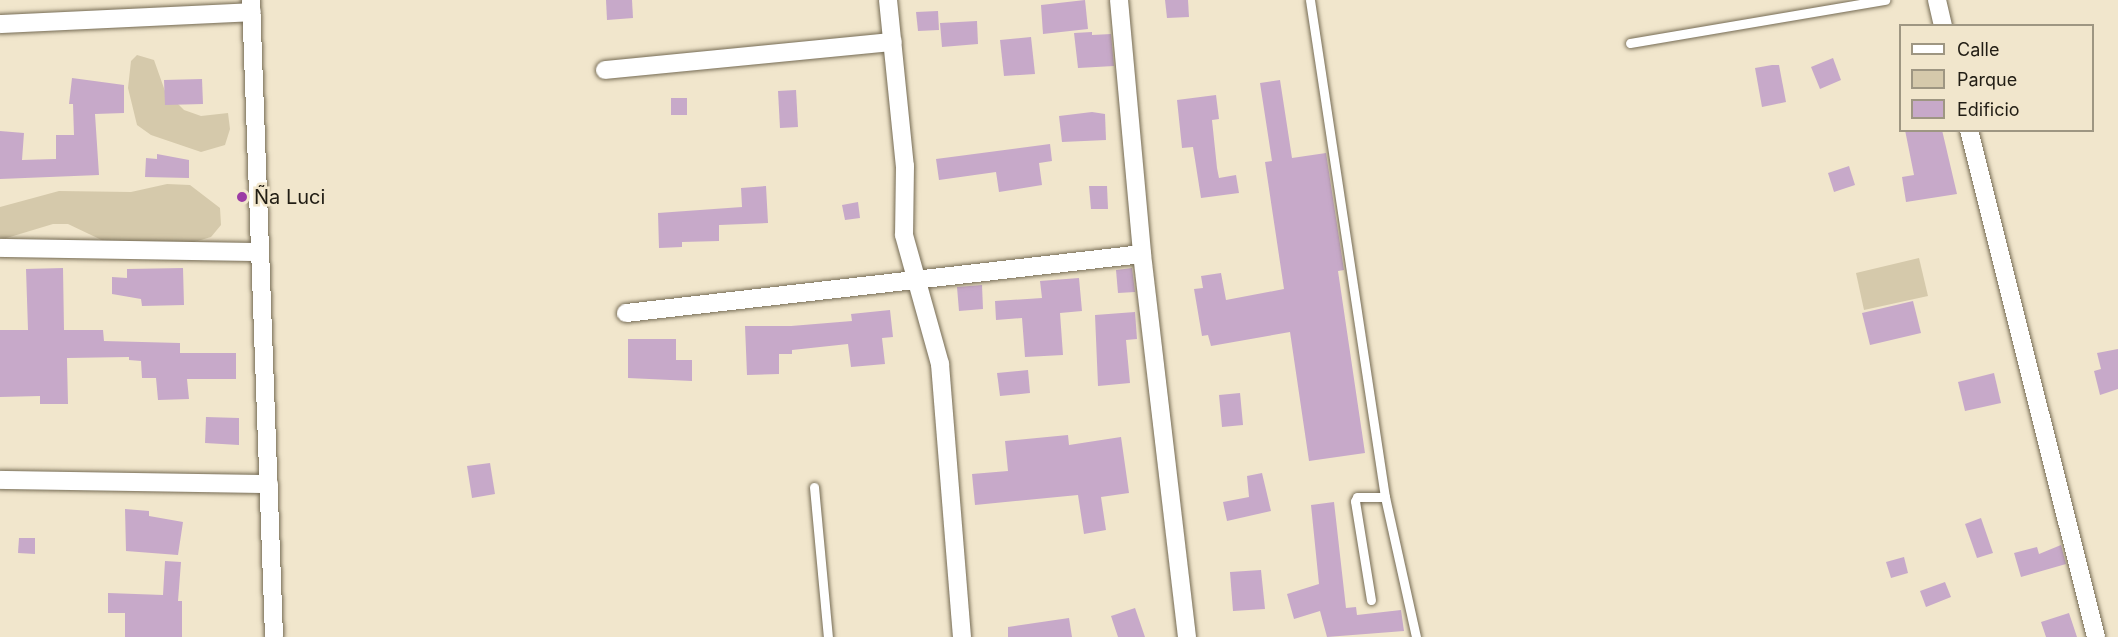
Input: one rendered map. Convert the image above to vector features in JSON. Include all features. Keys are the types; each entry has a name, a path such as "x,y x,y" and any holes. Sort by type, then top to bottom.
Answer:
{"street":[{"path":"888,0 905,166 904,235 940,364 962,637"},
{"path":"1119,0 1142,254 1187,637"},
{"path":"1937,0 1943,24"},
{"path":"0,24 251,6 274,637"},
{"path":"605,70 892,42"},
{"path":"1970,132 2096,637"},
{"path":"0,248 260,252"},
{"path":"626,313 916,282 1142,254"},
{"path":"0,480 269,484"}],"lane":[{"path":"1310,0 1385,496 1416,637"},
{"path":"1630,43 1885,0"},
{"path":"814,487 828,637"},
{"path":"1371,600 1355,501 1357,497 1385,496"}],"green space":[{"path":"137,55 154,60 165,91 184,110 201,116 228,113 230,129 225,145 201,152 151,135 137,125 128,88 131,61"},
{"path":"167,184 190,185 220,208 221,225 211,237 194,242 110,244 68,224 53,224 0,240 0,207 59,191 131,192"},
{"path":"1919,258 1928,296 1864,310 1856,273"}],"building":[{"path":"606,0 632,0 633,18 607,20"},
{"path":"1085,0 1088,29 1043,34 1041,5"},
{"path":"1165,0 1188,0 1189,17 1167,18"},
{"path":"938,11 939,30 918,31 916,12"},
{"path":"977,21 978,44 942,47 940,23"},
{"path":"1092,32 1092,35 1111,34 1114,66 1078,68 1074,33"},
{"path":"1031,37 1035,74 1004,76 1000,40"},
{"path":"1833,58 1841,80 1820,89 1811,67"},
{"path":"1779,65 1786,102 1762,107 1755,68"},
{"path":"72,78 124,85 124,113 95,114 99,175 0,179 0,131 24,133 22,160 56,159 56,135 74,135 73,104 69,104"},
{"path":"202,79 203,104 165,105 164,80"},
{"path":"1280,80 1292,158 1326,153 1344,270 1338,271 1365,453 1309,461 1290,332 1211,346 1208,335 1202,336 1194,289 1203,288 1201,276 1221,273 1226,300 1284,289 1265,162 1272,161 1260,83"},
{"path":"796,90 798,127 780,128 778,91"},
{"path":"1216,95 1219,119 1212,120 1219,178 1236,175 1239,193 1201,198 1193,147 1182,148 1177,100"},
{"path":"671,98 687,98 687,115 671,115"},
{"path":"1092,112 1105,114 1106,140 1062,142 1059,116"},
{"path":"1905,132 1942,132 1957,194 1906,202 1902,177 1914,175"},
{"path":"1050,144 1052,161 1039,163 1042,185 999,192 996,172 939,180 936,159"},
{"path":"157,154 189,160 189,178 145,177 146,158 157,159"},
{"path":"1849,166 1855,185 1834,192 1828,173"},
{"path":"766,186 768,223 719,225 719,241 682,242 682,247 659,248 658,213 742,207 741,188"},
{"path":"1089,186 1107,186 1108,209 1091,209"},
{"path":"858,202 860,218 845,220 842,205"},
{"path":"63,268 64,330 103,330 104,341 180,343 180,353 236,353 236,379 187,379 189,399 158,400 156,378 142,378 141,361 129,360 129,357 67,358 68,404 40,404 40,396 0,397 0,330 28,330 26,269"},
{"path":"183,268 184,305 142,306 141,299 112,294 112,277 127,278 127,269"},
{"path":"1132,268 1135,292 1118,293 1116,270"},
{"path":"1079,278 1082,311 1060,313 1063,355 1025,357 1022,318 996,320 995,301 1042,298 1040,281"},
{"path":"982,285 983,309 959,311 957,287"},
{"path":"1913,301 1921,333 1870,345 1862,313"},
{"path":"890,310 893,337 882,338 885,364 851,367 848,344 792,350 792,354 779,354 779,374 747,375 745,326 791,326 852,321 851,314"},
{"path":"1135,312 1137,339 1126,340 1130,383 1098,386 1095,315"},
{"path":"628,339 676,339 676,360 692,360 692,381 628,378"},
{"path":"2118,349 2118,389 2100,395 2094,371 2101,369 2097,353"},
{"path":"1028,370 1030,393 1000,396 997,373"},
{"path":"1994,373 2001,403 1965,411 1958,382"},
{"path":"1240,393 1243,425 1222,427 1219,395"},
{"path":"206,417 239,418 239,445 205,443"},
{"path":"1068,435 1069,445 1121,437 1129,493 1101,497 1106,530 1084,534 1078,495 975,505 972,474 1008,471 1005,441"},
{"path":"490,463 495,494 472,498 467,466"},
{"path":"1262,473 1271,511 1227,521 1223,502 1249,497 1247,476"},
{"path":"1334,502 1346,608 1356,607 1357,615 1401,610 1404,631 1327,637 1320,611 1294,619 1287,594 1319,584 1311,505"},
{"path":"125,509 149,511 149,516 183,522 178,555 126,551"},
{"path":"1981,518 1993,553 1977,558 1965,524"},
{"path":"19,538 35,538 35,554 18,553"},
{"path":"2061,545 2066,564 2021,577 2014,553 2037,547 2039,554"},
{"path":"1904,557 1908,573 1891,578 1886,562"},
{"path":"165,561 181,562 178,601 182,601 182,637 125,637 125,613 108,613 108,593 163,595"},
{"path":"1261,570 1265,609 1233,611 1230,572"},
{"path":"1945,582 1951,597 1926,607 1920,591"},
{"path":"1135,608 1145,637 1118,637 1111,616"},
{"path":"2069,613 2077,637 2046,637 2041,622"},
{"path":"1069,618 1072,637 1008,637 1008,627"}],"place":[{"name":"Ña Luci","path":"242,197"}]}
